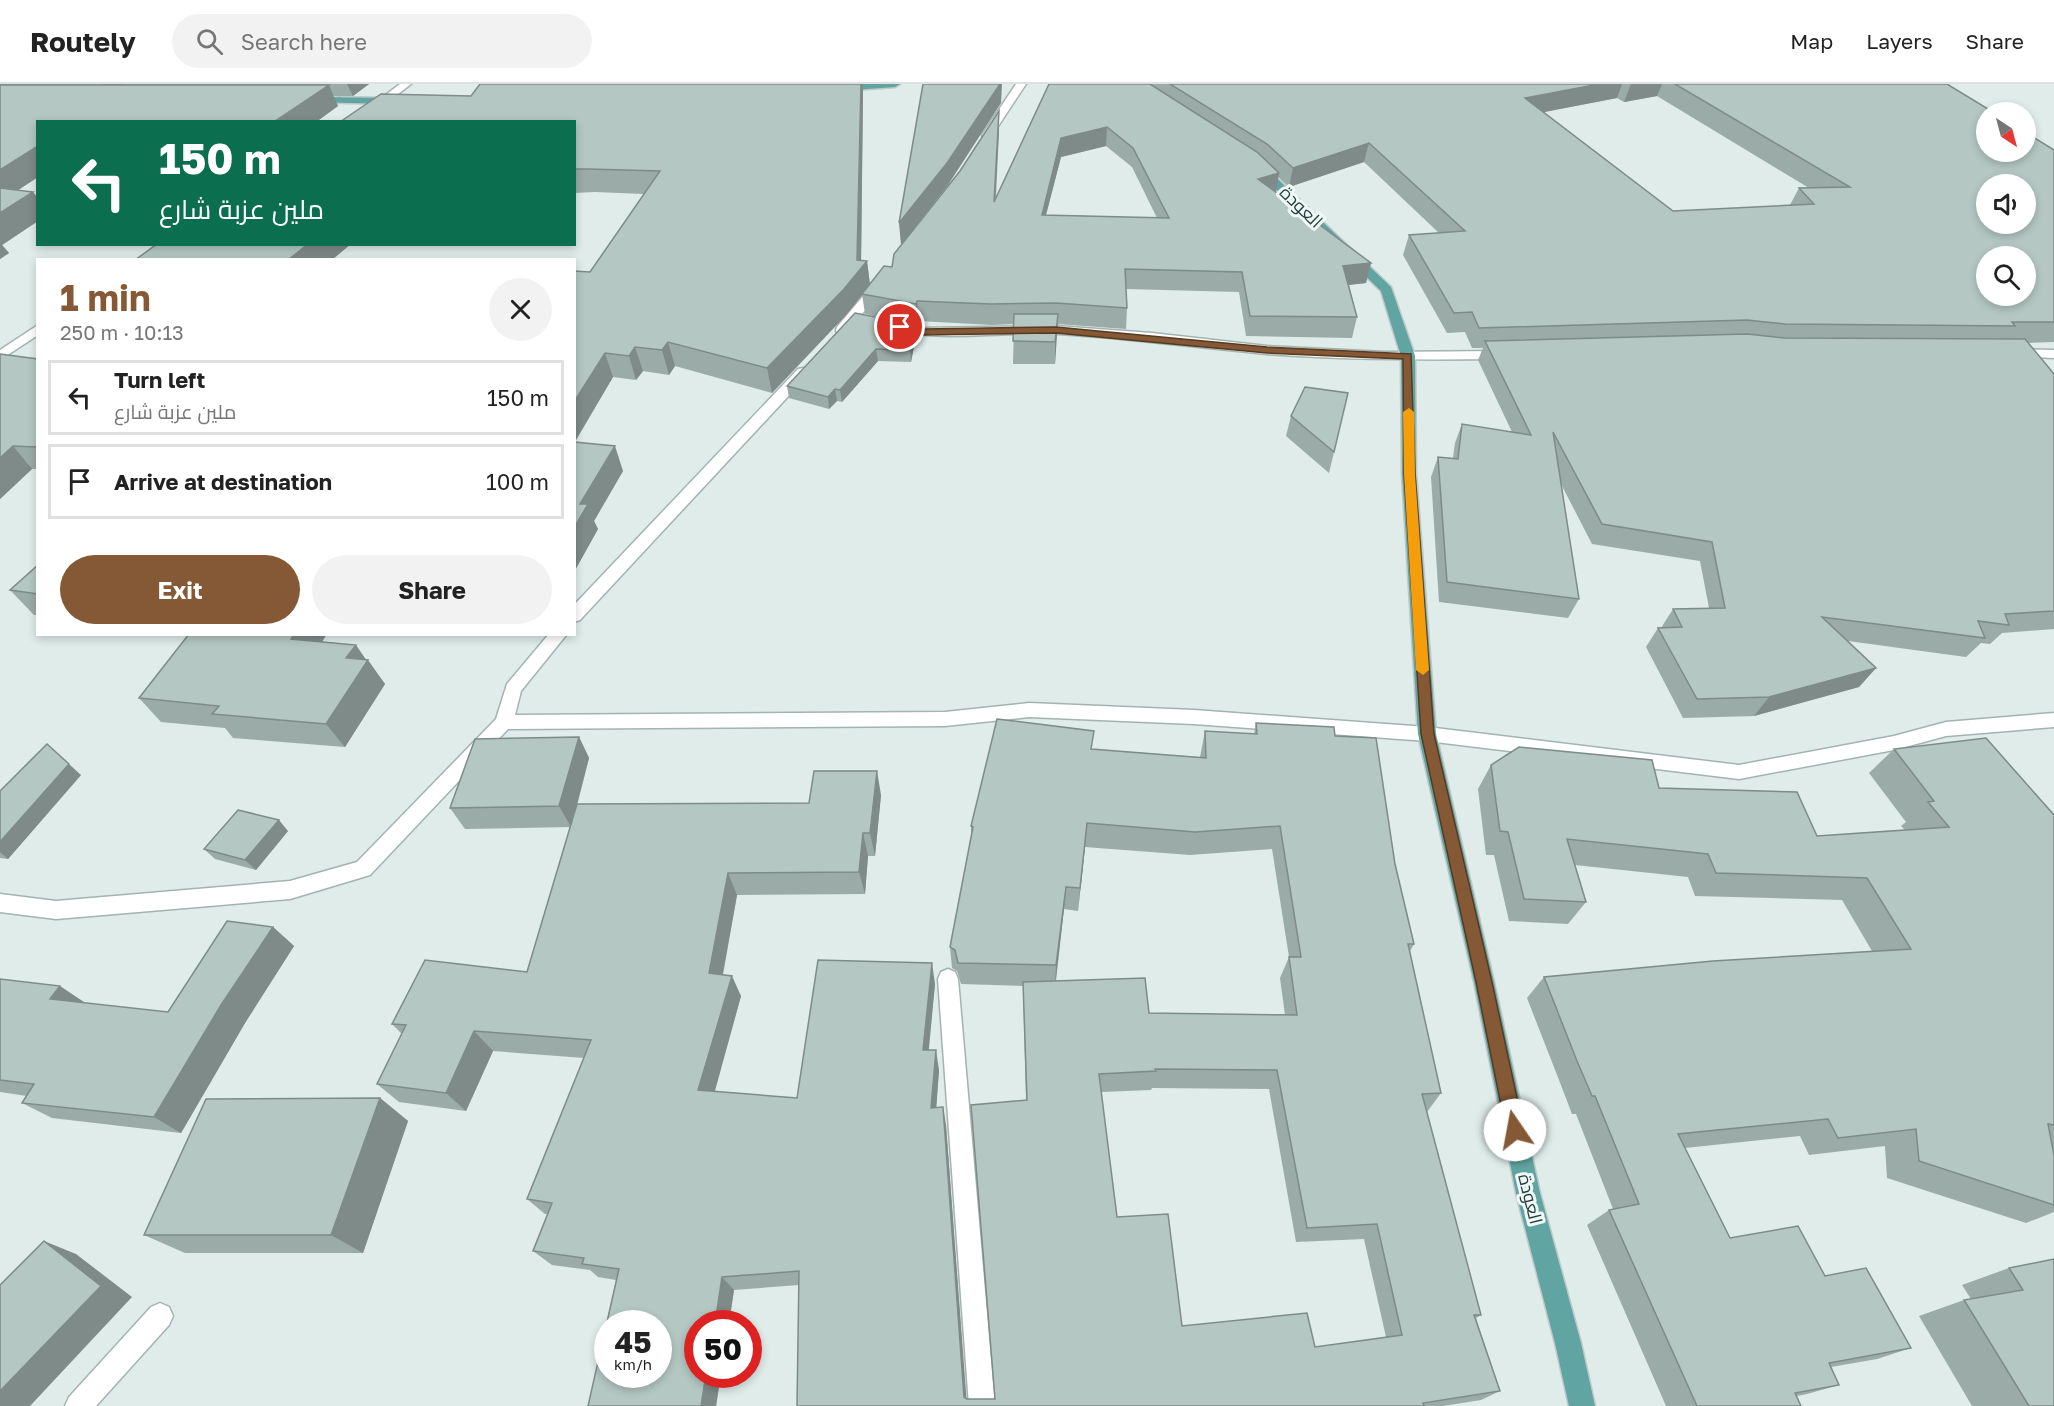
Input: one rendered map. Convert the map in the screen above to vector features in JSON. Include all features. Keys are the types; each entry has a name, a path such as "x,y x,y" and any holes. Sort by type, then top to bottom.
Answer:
{"main road":[{"path":"828,88 895,84"},
{"path":"301,100 406,101"},
{"name":"العودة","path":"1249,160 1387,290 1408,356 1409,474 1427,734 1484,982 1528,1193 1568,1343 1582,1406"}],"street":[{"path":"358,120 406,84"},
{"path":"980,147 1021,84"},
{"path":"829,344 865,321 890,271"},
{"path":"865,321 923,332 1056,330 1267,350 1408,356 1516,355"},
{"path":"0,356 36,330"},
{"path":"1995,352 2054,354"},
{"path":"576,614 813,360"},
{"path":"0,903 56,910 290,890 363,869 504,722 513,689 557,636"},
{"path":"504,722 945,719 1029,710 1194,717 1427,734 1739,772 1894,743 1947,729 2054,720"},
{"path":"948,978 982,1406"},
{"path":"78,1406 160,1316"}],"building":[{"path":"480,84 861,84 857,260 867,261 844,289 767,368 668,342 662,350 635,347 629,356 605,353 576,399 576,271 590,272 660,171 576,169 576,120 343,120 381,94 471,96"},
{"path":"923,84 1000,84 947,163 899,223"},
{"path":"1049,84 1150,84 1257,152 1279,173 1258,179 1371,263 1343,266 1357,317 1250,316 1242,272 1125,269 1127,308 1056,303 991,304 917,301 916,304 862,294 884,266 892,267 894,254 960,171 999,111 994,202","holes":["1107,127 1133,148 1169,218 1042,215 1061,138"]},
{"path":"1170,84 1599,84 1525,98 1673,211 1814,204 1799,188 1850,187 1675,84 1947,84 1977,102 1976,162 2036,162 2036,139 2054,150 2054,322 2012,322 2015,326 1785,324 1747,320 1479,328 1472,312 1454,313 1409,235 1465,231 1369,143 1293,168 1267,144"},
{"path":"0,85 329,85 276,120 36,120 36,147 0,170"},
{"path":"0,188 33,192 0,213"},
{"path":"154,246 306,246 290,258 138,258"},
{"path":"855,313 915,325 910,350 876,349 840,390 835,389 828,397 787,386"},
{"path":"1014,314 1058,314 1055,342 1013,341"},
{"path":"1747,334 1784,338 2025,339 2054,374 2054,611 2005,614 2009,625 1978,621 1985,638 1822,617 1876,668 1769,697 1697,699 1658,628 1682,627 1673,609 1725,608 1712,542 1602,524 1553,432 1579,599 1447,582 1438,457 1458,459 1462,424 1531,435 1485,341"},
{"path":"0,354 36,359 36,447 13,446 0,458"},
{"path":"1305,387 1348,393 1334,452 1291,416"},
{"path":"576,442 615,446 580,504 588,504 576,525"},
{"path":"36,567 36,594 10,590"},
{"path":"187,636 293,636 291,639 356,645 346,658 368,660 326,724 212,714 219,706 139,698"},
{"path":"997,719 1094,731 1091,749 1206,758 1205,731 1257,734 1256,723 1334,727 1335,736 1376,738 1395,864 1414,944 1408,944 1441,1093 1422,1094 1481,1315 1474,1315 1500,1391 1423,1403 1424,1406 797,1406 799,1271 722,1277 717,1310 684,1310 684,1388 704,1388 701,1406 588,1406 594,1379 594,1388 672,1388 672,1310 610,1310 619,1269 582,1264 584,1258 533,1251 552,1203 527,1199 591,1040 474,1031 446,1093 377,1084 406,1025 392,1024 425,960 527,972 577,804 809,803 814,771 877,771 870,833 863,833 859,872 728,873 709,973 732,976 698,1090 797,1098 818,960 932,963 923,1050 936,1050 931,1108 943,1107 964,1397 967,1399 995,1399 971,1105 1027,1100 1023,982 1145,978 1149,1013 1297,1015 1289,957 1301,957 1280,826 1195,832 1087,823 1080,888 1066,887 1056,965 958,963 955,950 950,947 973,827 971,826","holes":["1155,1069 1277,1070 1307,1228 1377,1224 1402,1335 1315,1347 1307,1313 1182,1326 1168,1214 1117,1217 1099,1074 1156,1071"]},
{"path":"579,737 559,806 450,808 475,739"},
{"path":"1986,738 2054,815 2054,1125 2048,1124 2054,1155 2054,1205 1919,1161 1916,1129 1838,1138 1828,1119 1678,1134 1730,1238 1798,1226 1825,1276 1866,1268 1911,1348 1829,1363 1839,1385 1795,1393 1801,1406 1697,1406 1609,1210 1639,1204 1595,1096 1592,1096 1577,1061 1544,977 1713,961 1911,949 1867,878 1716,873 1708,854 1567,839 1586,902 1524,899 1508,832 1500,831 1491,765 1519,747 1652,760 1659,788 1797,792 1817,836 1949,827 1928,802 1934,801 1894,749"},
{"path":"47,744 69,764 0,842 0,791"},
{"path":"238,810 279,820 245,860 204,849"},
{"path":"227,921 273,927 221,1005 154,1117 22,1103 34,1084 0,1080 0,979 60,986 50,999 168,1012"},
{"path":"380,1098 331,1235 144,1235 206,1099"},
{"path":"44,1241 101,1286 0,1391 0,1285"},
{"path":"2054,1259 2054,1406 2029,1406 1964,1300 2023,1290 2009,1268"}],"slow traffic":[{"path":"1409,412 1409,474 1423,670"}],"route":[{"path":"900,327 923,332 1056,330 1152,337 1267,350 1408,356 1409,474 1427,734 1484,982 1515,1130"}]}
